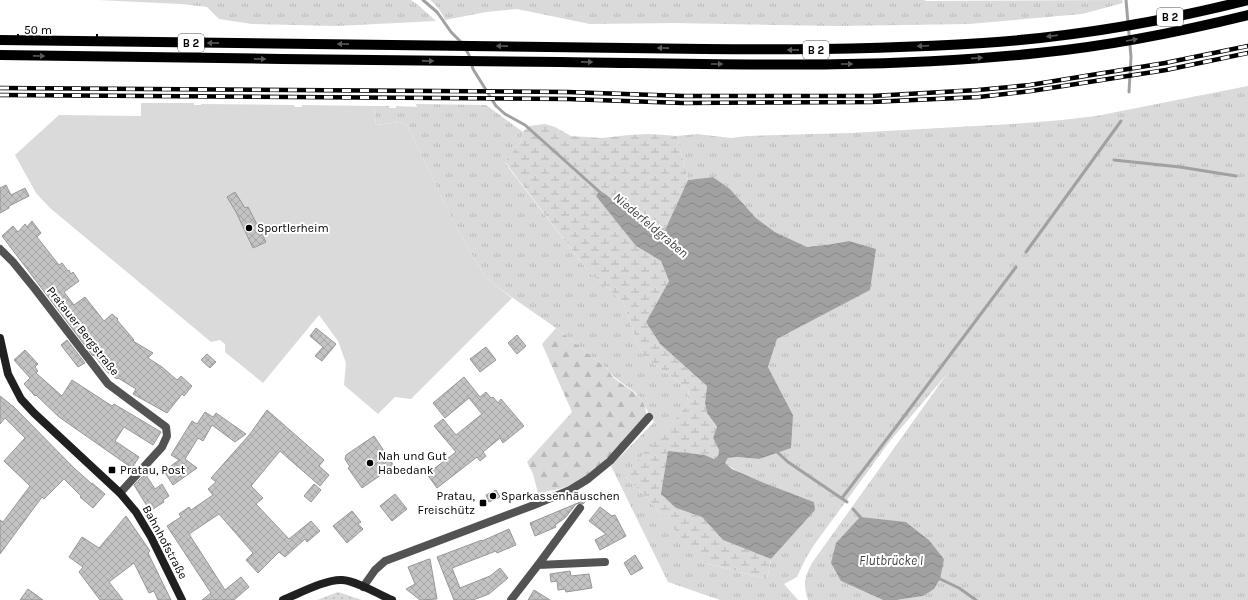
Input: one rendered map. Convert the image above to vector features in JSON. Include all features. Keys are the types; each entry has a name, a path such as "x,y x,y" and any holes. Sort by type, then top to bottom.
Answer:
{"main road":[{"name":"B 2","path":"0,40 787,50 869,49 984,43 1091,31 1178,16 1248,0"},
{"name":"B 2","path":"0,55 720,64 868,64 986,58 1039,53 1093,46 1248,16"}],"street":[{"name":"Pratauer Bergstraße","path":"0,249 13,262 35,289 108,384 166,427 168,436 162,447 120,493"},
{"name":"Bahnhofstraße","path":"0,338 8,374 20,398 38,417 120,493 136,512 151,537 182,600"},
{"path":"363,587 384,561 534,505 588,479 610,461 649,417"},
{"path":"511,600 538,566 580,508"},
{"path":"538,566 605,562"},
{"path":"283,600 329,581 343,580 392,600"}],"green space":[{"path":"98,0 411,0 436,21 336,26 252,24 219,19 207,7 181,4"},
{"path":"430,0 1122,0 1123,3 1082,14 969,24 836,26 674,23 590,24 517,9 486,12 445,20 439,9"},
{"path":"1248,86 1248,600 897,600 923,596 944,559 929,540 906,522 841,581 883,600 808,600 805,590 805,581 812,563 947,374 890,441 814,545 797,577 784,584 798,600 720,600 668,582 611,466 654,422 642,400 637,394 556,328 496,286 484,275 453,221 407,125 400,122 376,125 374,106 389,106 389,108 396,108 396,106 417,107 416,104 486,105 523,132 520,143 505,163 589,272 623,302 642,355 689,390 686,407 625,476 649,500 697,555 708,564 767,579 771,559 814,510 814,502 744,475 725,463 728,458 737,457 759,459 793,415 768,367 777,339 869,290 849,241 807,247 775,232 756,218 730,189 713,177 688,180 677,136 697,134 731,138 747,136 850,133 1062,120 1096,116"},
{"path":"141,103 194,103 194,105 294,105 295,107 302,107 302,105 374,106 376,125 400,122 407,125 453,221 476,262 484,275 512,298 411,399 395,397 378,414 344,385 346,363 338,341 319,315 263,383 225,352 225,344 220,340 211,342 50,208 36,193 15,155 59,115 141,116"},
{"path":"545,124 555,127 571,136 602,138 650,134 677,136 688,180 665,230 632,215 604,193 636,246 661,261 669,281 646,322 660,344 707,386 705,403 707,413 717,428 713,438 719,450 718,456 714,459 705,455 676,508 702,517 723,540 771,559 767,579 708,564 697,556 649,500 624,475 686,407 689,390 642,355 623,302 589,272 505,162 520,143 523,132 529,126"},
{"path":"556,328 607,369 613,377 639,397 643,402 646,415 599,466 577,482 556,490 538,493 533,474 527,462 572,412 542,344"},
{"path":"338,592 362,600 317,600"}],"water":[{"path":"713,177 730,189 756,218 775,232 807,247 849,241 876,249 870,290 777,339 768,367 793,415 791,448 759,459 737,457 728,458 725,463 732,469 814,502 815,510 771,559 723,540 702,517 676,508 661,494 668,451 705,455 714,459 718,456 719,450 713,438 717,427 707,413 705,403 707,386 660,344 646,322 669,281 661,261 636,246 596,196 599,192 604,193 632,215 665,230 688,180"},
{"name":"Flutbrücke I","path":"860,517 906,522 929,540 944,559 940,579 934,589 923,596 897,600 883,600 841,581 831,563 836,543"}],"building":[{"path":"6,185 11,195 25,188 29,196 9,206 9,208 0,213 0,188"},
{"name":"Sportlerheim","path":"235,192 245,208 248,207 266,242 253,248 236,212 227,197"},
{"path":"32,221 41,233 37,237 59,265 62,263 71,274 73,272 79,281 64,292 74,305 85,297 104,321 112,314 118,319 117,320 134,340 133,341 153,353 148,358 162,367 177,380 181,376 192,386 184,396 182,394 167,413 133,394 136,389 107,372 94,355 93,356 2,236 13,226 18,232 25,224 27,227"},
{"path":"316,328 336,344 322,361 315,356 323,347 310,336"},
{"path":"517,335 526,346 517,354 508,343"},
{"path":"67,340 85,363 78,367 61,345"},
{"path":"486,347 496,360 480,372 470,359"},
{"path":"25,350 38,364 35,367 38,371 36,373 62,396 72,380 112,406 114,404 161,432 153,445 124,427 115,441 139,457 132,468 59,417 24,384 30,378 14,360"},
{"path":"207,354 216,362 210,368 201,360"},
{"path":"464,377 480,397 486,392 498,403 501,399 524,426 503,443 500,438 483,452 486,456 480,461 477,457 437,488 427,474 456,452 434,426 443,419 456,435 482,414 469,398 445,418 433,403"},
{"path":"0,396 14,407 74,468 105,494 93,508 80,497 81,496 64,479 44,499 42,497 0,554 0,520 3,522 30,486 4,461 25,438 5,418 0,424"},
{"path":"267,410 324,460 319,466 329,475 320,486 280,451 251,486 263,498 256,504 289,539 311,521 320,531 307,542 305,539 285,557 279,552 258,573 246,560 253,553 219,514 189,534 225,590 241,577 249,587 234,600 202,600 211,593 167,526 181,517 179,514 189,507 191,510 213,495 208,489 216,482 211,478 250,434"},
{"path":"205,412 213,417 216,413 246,434 235,442 212,425 203,441 198,438 185,459 197,468 173,485 164,471 179,460 171,455 192,421 197,424"},
{"name":"Nah und Gut Habedank","path":"374,436 394,466 362,488 348,468 350,467 345,459 346,455"},
{"path":"146,475 155,489 162,484 169,496 163,500 164,502 150,511 134,485"},
{"path":"314,484 321,490 311,502 304,496"},
{"name":"Sparkassenhäuschen","path":"496,490 500,497 489,502 486,495"},
{"path":"395,494 407,509 392,521 380,506"},
{"path":"585,500 586,501 583,504 576,504 565,518 555,525 556,527 535,536 530,523"},
{"path":"600,507 612,516 615,515 626,536 600,550 595,540 606,534 589,521"},
{"path":"352,511 361,522 358,524 363,529 347,543 333,526"},
{"path":"126,516 150,551 148,553 171,600 158,600 154,591 149,593 134,563 109,582 123,600 100,600 79,572 83,567 69,557 82,537 99,548"},
{"path":"509,529 516,545 452,568 460,588 490,576 500,568 508,578 489,594 473,600 454,600 437,557 482,541"},
{"path":"635,555 643,568 631,575 624,563"},
{"path":"429,559 437,599 420,600 406,589 415,584 408,567"},
{"path":"570,571 571,576 589,574 592,588 566,592 565,589 558,590 557,581 551,582 550,574"},
{"path":"28,589 43,600 20,600"},
{"path":"534,590 550,600 528,600"}],"waterway":[{"name":"Niederfeldgraben","path":"423,0 437,12 451,32 462,43"},
{"path":"1126,0 1131,57 1129,92"},
{"name":"Niederfeldgraben","path":"465,48 469,55 473,69 496,106 505,114 525,125 602,194"},
{"path":"1026,252 1121,121"},
{"path":"1114,160 1180,167 1236,176"},
{"path":"842,498 1016,267"},
{"name":"Niederfeldgraben","path":"776,451 788,462 847,502"},
{"name":"Niederfeldgraben","path":"853,509 862,519"},
{"name":"Niederfeldgraben","path":"936,577 959,588 976,600"}],"railway":[{"path":"0,88 567,92 683,96 872,96 978,90 1030,85 1165,63 1248,46"},
{"path":"0,95 568,99 683,103 871,102 979,97 1031,91 1166,70 1248,53"}],"place":[{"name":"Sportlerheim","path":"249,228"},
{"name":"Nah und Gut Habedank","path":"370,463"},
{"name":"Pratau, Post","path":"112,470"},
{"name":"Sparkassenhäuschen","path":"493,496"},
{"name":"Pratau, Freischütz","path":"483,503"}]}
